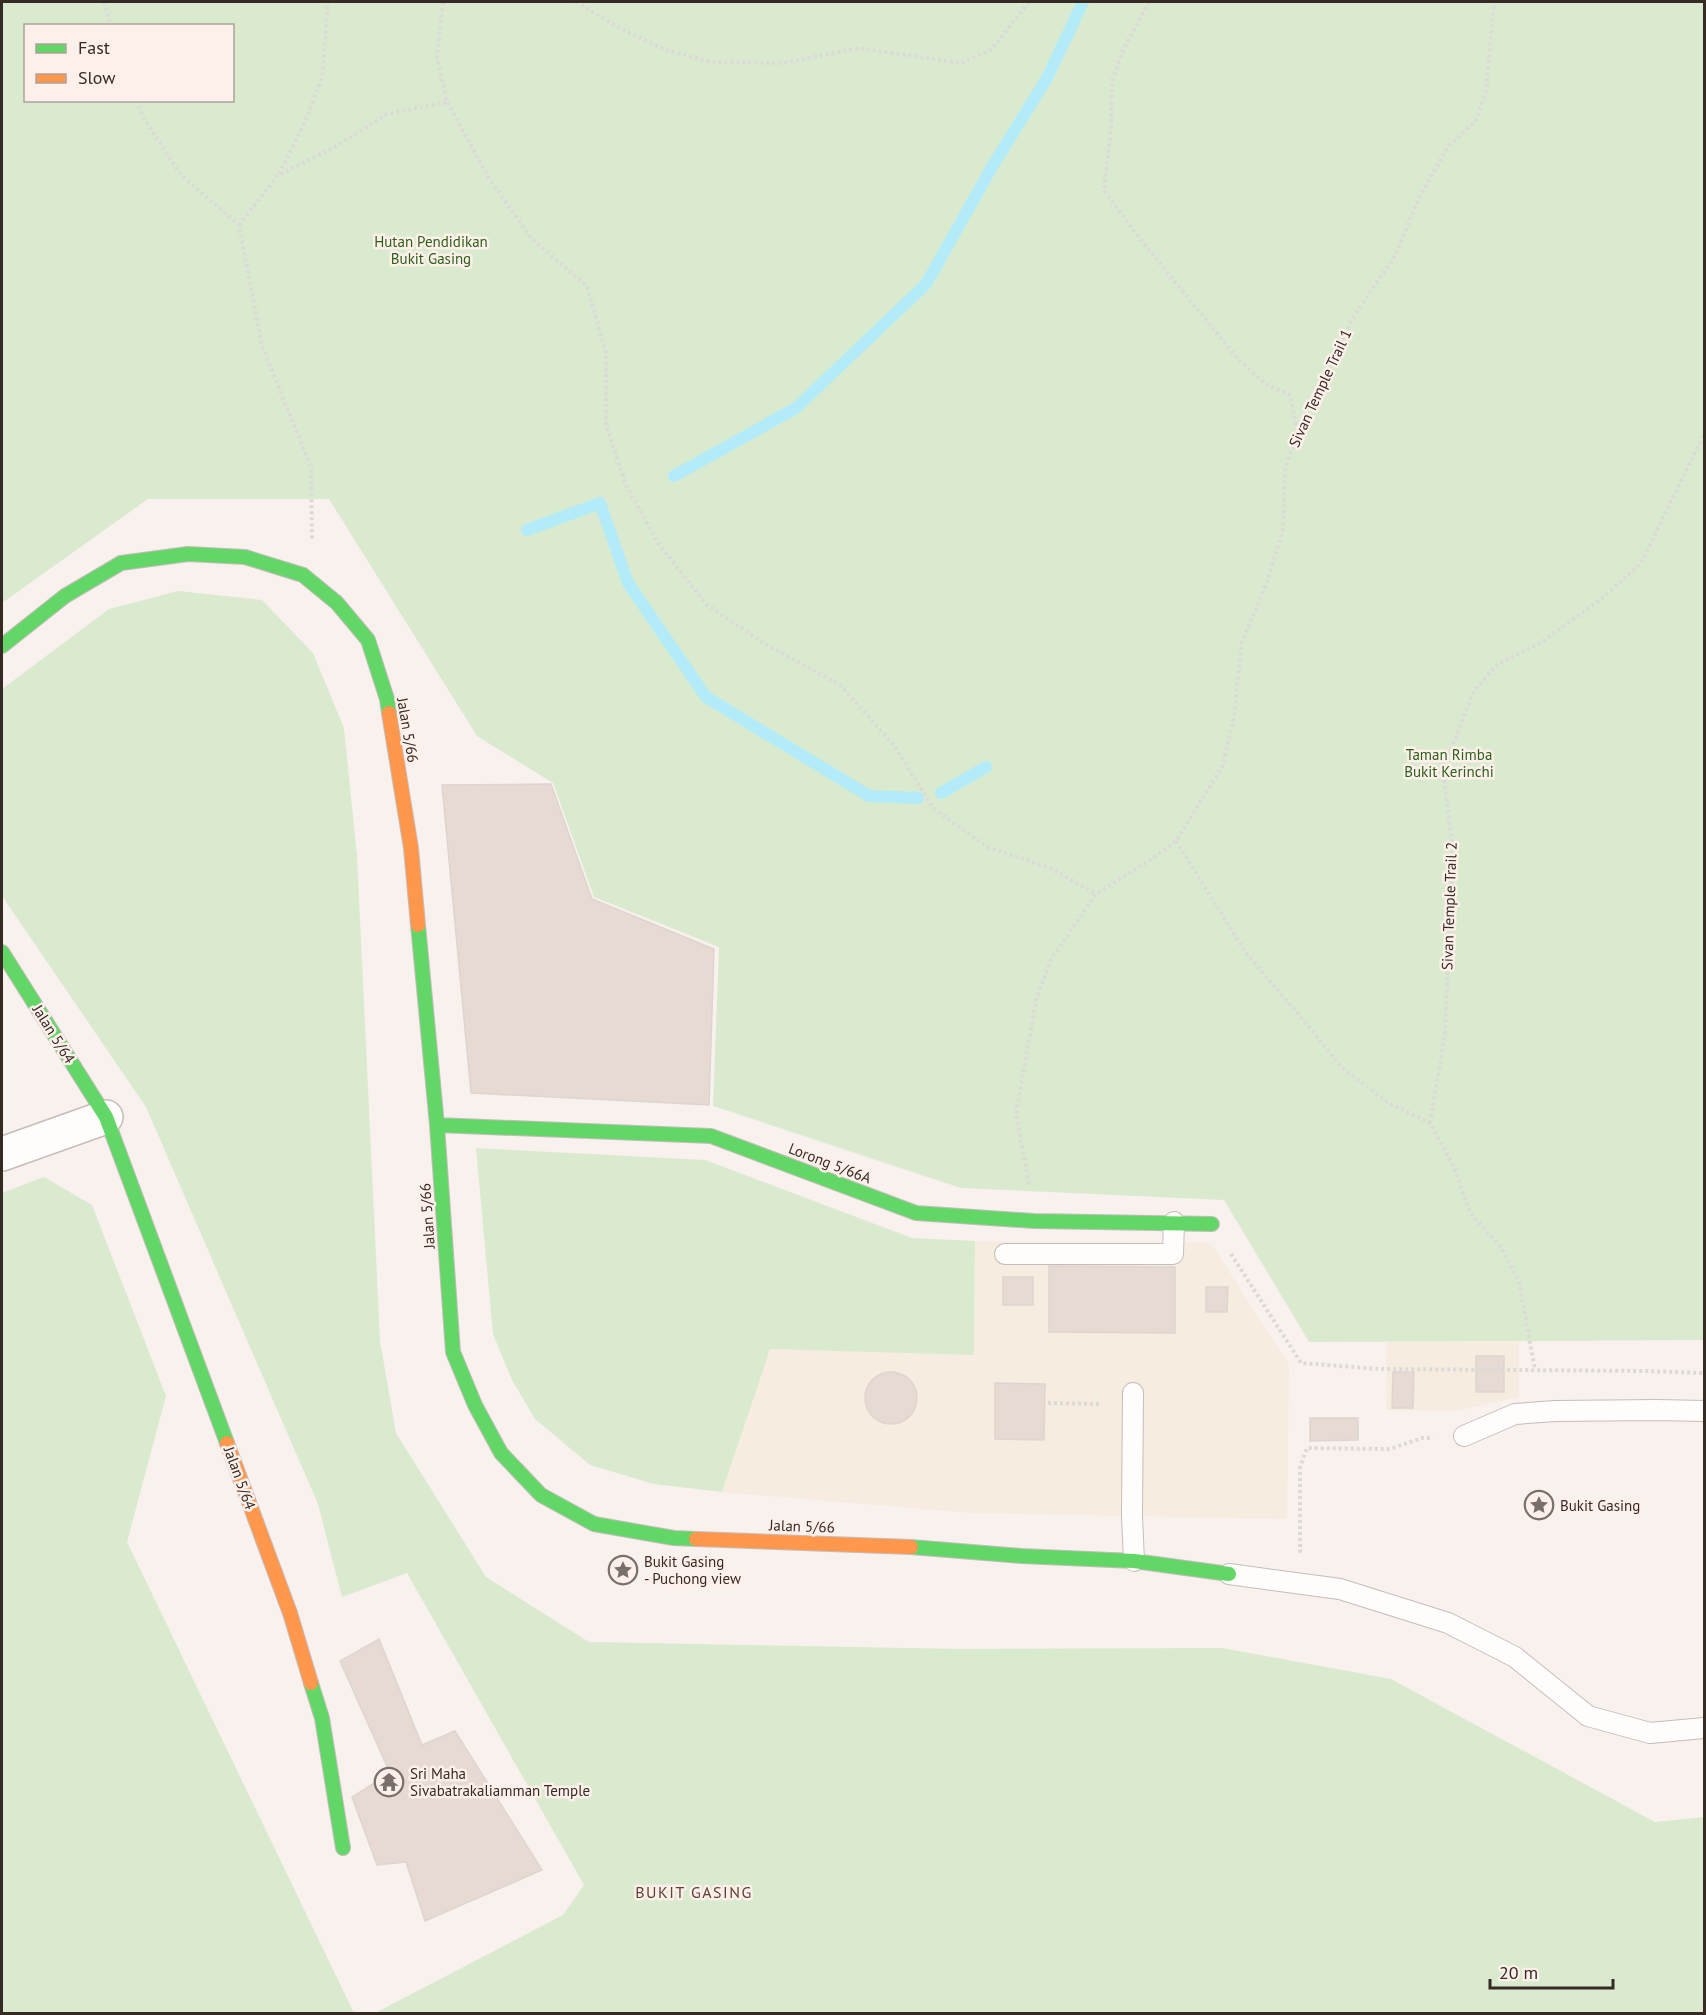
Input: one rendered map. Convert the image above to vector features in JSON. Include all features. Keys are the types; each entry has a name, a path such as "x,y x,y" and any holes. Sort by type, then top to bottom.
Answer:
{"street":[{"name":"Jalan 5/66","path":"2,646 65,596 121,563 188,554 245,557 303,574 337,603 368,640 387,699 411,848 437,1125 453,1352 475,1406 501,1453 541,1495 594,1524 674,1538 892,1545 1021,1556 1134,1561 1229,1574"},
{"name":"Jalan 5/64","path":"2,952 106,1117 290,1613 322,1718 343,1848"},
{"path":"2,1154 106,1117"},
{"name":"Lorong 5/66A","path":"437,1125 711,1136 915,1213 1034,1221 1212,1224"}],"lane":[{"path":"1005,1254 1173,1254 1174,1222"},
{"path":"1133,1399 1134,1561"},
{"path":"1464,1436 1515,1414 1555,1411 1704,1411"},
{"path":"1229,1574 1340,1589 1448,1623 1515,1657 1588,1716 1650,1733 1704,1728"}],"path":[{"path":"104,2 110,24"},
{"path":"239,225 278,175 304,124 322,78 328,2"},
{"path":"443,2 437,57 447,102 490,180 532,239 587,286 606,353 606,425 626,485 658,543 706,604 765,644 840,685 894,745 933,808 987,847 1050,868 1096,894 1051,959 1036,1000 1027,1045 1016,1114 1034,1221"},
{"path":"576,2 621,29 666,51 711,62 783,63 859,48 961,63 991,51 1029,2"},
{"path":"1149,2 1123,51 1112,82 1111,129 1104,190 1137,235 1237,358 1266,384 1290,395 1298,431"},
{"name":"Sivan Temple Trail 1","path":"1096,894 1176,841 1223,765 1234,718 1241,644 1266,585 1283,530 1285,469 1298,431 1352,319 1395,255 1418,200 1447,148 1476,120 1486,91 1494,2"},
{"path":"138,102 142,116 181,175 239,225 262,346 311,467 312,551 303,574"},
{"path":"278,175 333,148 387,114 447,102"},
{"name":"Sivan Temple Trail 2","path":"1430,1123 1445,1033 1453,849 1442,764 1451,750 1474,690 1498,664 1542,642 1601,599 1641,563 1704,434"},
{"path":"1176,841 1246,953 1341,1067 1387,1102 1430,1123 1454,1167 1470,1213 1501,1247 1519,1282 1535,1370"},
{"path":"1212,1224 1301,1363 1380,1370 1704,1373"},
{"path":"1048,1403 1133,1399"},
{"path":"1300,1551 1300,1467 1306,1448 1390,1449 1422,1438 1464,1436"}],"shaded area":[{"path":"975,1241 1211,1243 1289,1365 1287,1519 972,1513 722,1492 769,1349 974,1354"},
{"path":"1387,1342 1519,1342 1519,1397 1455,1411 1386,1410"}],"green space":[{"path":"2,2 1704,2 1704,1340 1309,1342 1224,1200 961,1188 713,1106 719,947 594,897 553,783 477,736 329,499 148,499 2,603"},
{"path":"178,591 262,600 313,653 344,728 357,856 380,1341 396,1433 486,1577 589,1642 961,1649 1222,1648 1391,1679 1655,1822 1704,1817 1704,2013 375,2013 563,1915 584,1885 407,1573 342,1597 318,1504 146,1107 2,896 2,689 109,609"},
{"path":"476,1148 705,1160 912,1238 975,1241 974,1355 770,1349 722,1492 654,1484 590,1465 535,1419 512,1380 493,1334"},
{"path":"44,1177 92,1205 166,1396 127,1542 354,2013 2,2013 2,1193"}],"building":[{"path":"551,784 592,899 714,949 709,1105 471,1093 442,785"},
{"path":"1049,1266 1175,1267 1175,1333 1049,1332"},
{"path":"1003,1277 1033,1277 1033,1305 1003,1305"},
{"path":"1206,1287 1228,1287 1227,1312 1206,1312"},
{"path":"1476,1356 1504,1356 1504,1392 1476,1392"},
{"path":"891,1372 901,1374 909,1380 915,1388 917,1398 915,1408 909,1416 901,1422 891,1424 881,1422 873,1416 867,1408 865,1398 867,1388 873,1380 881,1374"},
{"path":"1393,1372 1414,1372 1413,1408 1392,1408"},
{"path":"995,1383 1045,1384 1044,1440 995,1439"},
{"path":"1310,1418 1358,1418 1358,1440 1310,1441"},
{"path":"379,1639 422,1745 455,1731 542,1870 425,1921 406,1862 377,1865 352,1797 390,1773 340,1661"}],"waterway":[{"path":"674,476 796,408 926,284 992,167 1047,78 1083,2"},
{"path":"527,530 600,503 628,583 706,697 869,796 918,798"},
{"path":"941,793 986,767"}],"traffic: fast":[{"path":"2,646 65,596 121,563 188,554 245,557 303,575 337,603 368,640 387,699 389,713"},
{"path":"418,925 437,1125 453,1352 475,1405 501,1453 541,1495 594,1524 674,1538 696,1539"},
{"path":"2,952 106,1117 227,1443"},
{"path":"437,1125 711,1136 916,1213 1034,1221 1212,1224"},
{"path":"911,1547 1021,1556 1134,1561 1229,1574"},
{"path":"311,1683 322,1718 343,1848"}],"traffic: slow":[{"path":"389,713 411,848 418,925"},
{"path":"227,1443 290,1613 311,1683"},
{"path":"696,1539 911,1547"}],"place":[{"name":"Bukit Gasing","path":"1539,1505"},
{"name":"Bukit Gasing - Puchong view","path":"623,1570"},
{"name":"Sri Maha Sivabatrakaliamman Temple","path":"389,1782"}],"district":[{"name":"BUKIT GASING","path":"694,1892"}],"park label":[{"name":"Hutan Pendidikan Bukit Gasing","path":"431,250"},
{"name":"Taman Rimba Bukit Kerinchi","path":"1449,762"}]}
